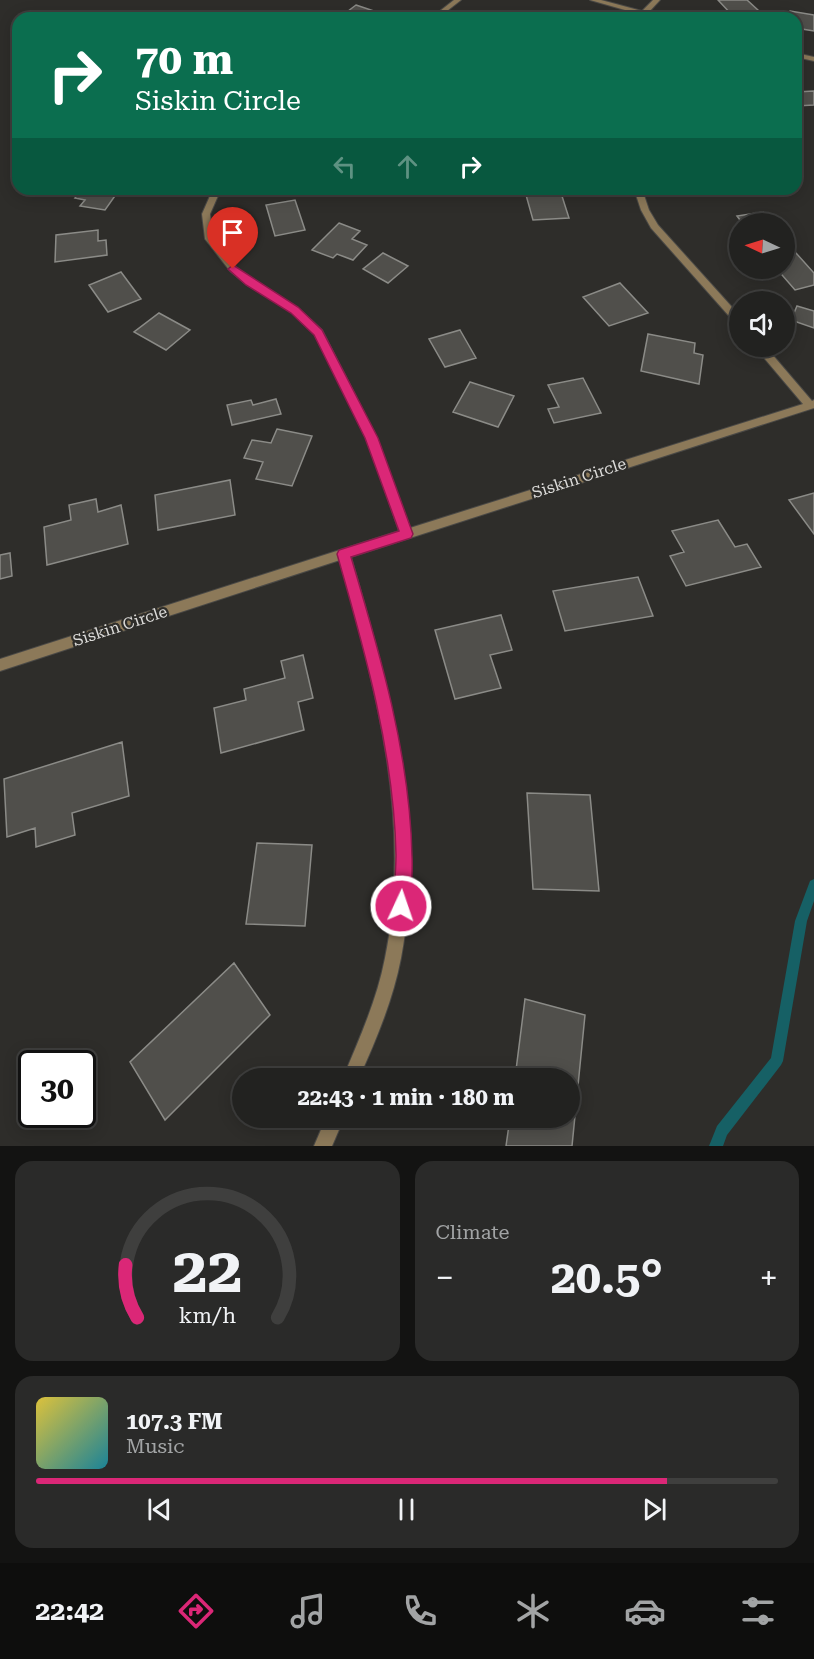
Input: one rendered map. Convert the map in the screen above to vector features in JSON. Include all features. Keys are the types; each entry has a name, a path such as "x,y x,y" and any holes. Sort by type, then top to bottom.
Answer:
{"street":[{"path":"442,12 458,0"},
{"path":"593,0 640,12"},
{"path":"645,12 657,0"},
{"path":"214,195 206,214 209,239 242,276 295,310 318,332 372,438 406,534"},
{"path":"640,195 654,226 729,311"},
{"path":"769,357 812,404"},
{"name":"Siskin Circle","path":"0,665 812,404"},
{"path":"344,554 375,663 390,738 401,810 404,856 401,906 393,957 379,1011 355,1068"},
{"path":"323,1146 331,1128"}],"building":[{"path":"718,0 747,0 759,11 752,12 729,12"},
{"path":"356,5 374,11 373,12 347,12"},
{"path":"802,13 814,15 814,31 802,29"},
{"path":"814,91 814,105 802,106 802,92"},
{"path":"78,195 116,195 105,210 80,206 85,200 75,198"},
{"path":"526,195 562,195 569,218 533,220"},
{"path":"295,200 305,230 275,236 266,205"},
{"path":"339,223 360,231 352,239 367,245 353,260 337,254 333,258 312,250"},
{"path":"98,230 98,241 106,240 107,255 55,262 56,235"},
{"path":"383,253 408,266 388,283 363,269"},
{"path":"795,253 814,273 814,285 795,290 786,279 795,279"},
{"path":"121,272 141,299 108,312 89,285"},
{"path":"620,283 648,313 609,326 583,297"},
{"path":"797,306 814,311 814,328 795,321"},
{"path":"159,313 190,330 166,350 134,332"},
{"path":"460,330 476,358 445,367 429,339"},
{"path":"648,334 695,343 694,353 703,355 699,384 641,371"},
{"path":"583,378 601,413 554,423 548,409 559,407 548,385"},
{"path":"470,382 514,396 498,427 453,412"},
{"path":"276,399 281,414 232,425 227,405 251,400 253,405"},
{"path":"277,429 312,436 292,486 256,479 263,462 244,458 252,440 271,443"},
{"path":"230,480 235,515 158,530 155,495"},
{"path":"814,493 814,534 789,500"},
{"path":"96,499 98,512 121,505 128,544 47,565 44,527 71,520 69,505"},
{"path":"718,520 735,547 747,544 761,567 686,586 670,556 684,552 672,531"},
{"path":"10,553 12,576 0,579 0,555"},
{"path":"638,577 653,616 565,631 553,591"},
{"path":"501,615 512,650 490,655 501,688 455,699 435,630"},
{"path":"303,655 313,698 298,702 304,730 221,753 214,708 246,700 244,689 285,678 281,661"},
{"path":"122,742 129,796 72,813 75,835 36,847 35,828 7,837 4,779"},
{"path":"527,793 590,795 599,891 533,889"},
{"path":"257,843 312,845 305,926 246,924"},
{"path":"234,963 270,1015 165,1120 130,1062"},
{"path":"525,999 585,1015 580,1068 516,1068"},
{"path":"509,1128 574,1128 572,1146 506,1146"}],"waterway":[{"path":"716,1146 722,1131 777,1061 801,921 814,885"}],"route":[{"path":"233,269 250,283 295,310 318,332 372,438 406,534 344,554 375,663 390,738 401,810 404,856 401,906"}]}
